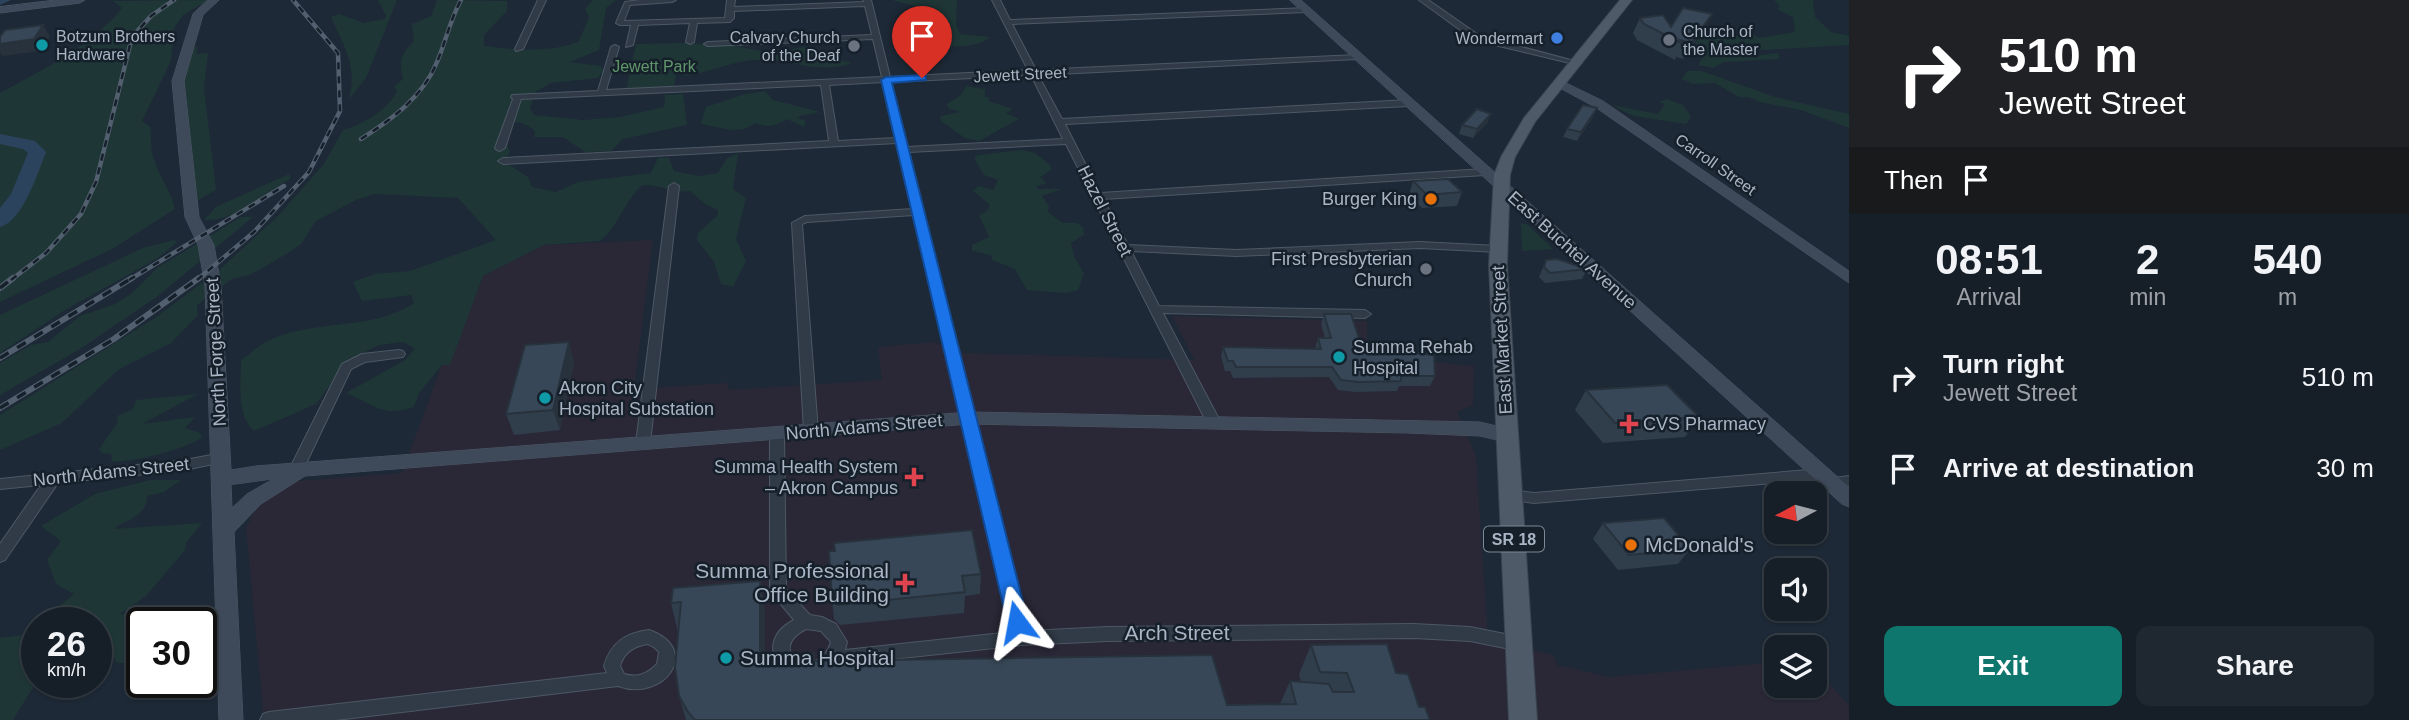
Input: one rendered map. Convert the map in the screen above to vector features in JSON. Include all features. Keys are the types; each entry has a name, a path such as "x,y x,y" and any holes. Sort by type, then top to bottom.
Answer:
{"main road":[{"name":"East Market Street","path":"1523,720 1498,249 1501,186 1505,165 1520,135 1626,0"}],"street":[{"path":"0,10 80,0"},
{"name":"North Forge Street","path":"215,0 198,15 178,81 192,217 206,245 213,286 231,720"},
{"path":"519,49 542,0"},
{"path":"673,0 629,2 621,24 727,20 731,12 731,0"},
{"name":"Hazel Street","path":"996,0 1214,423"},
{"name":"East Buchtel Avenue","path":"1295,0 1485,172 1834,479 1849,499"},
{"path":"1423,0 1477,38 1578,63"},
{"path":"731,12 867,2 1022,638"},
{"path":"1008,22 1306,10"},
{"path":"690,42 694,21"},
{"path":"629,45 635,24"},
{"path":"708,44 876,37"},
{"path":"601,93 615,47"},
{"name":"Jewett Street","path":"500,148 516,97 1357,57"},
{"path":"825,83 834,143"},
{"name":"Carroll Street","path":"1560,84 1599,104 1849,278"},
{"path":"1060,122 1408,103"},
{"path":"503,161 834,143 902,145 1069,141"},
{"path":"1097,196 1485,172"},
{"path":"643,443 674,186"},
{"path":"811,431 796,230 799,221 919,212"},
{"path":"1124,248 1236,253 1455,244 1498,249"},
{"path":"1156,309 1365,314"},
{"path":"224,529 254,499 301,470 346,367 362,358 399,354"},
{"name":"North Adams Street","path":"223,479 301,470 970,418 1408,426 1480,429 1506,435"},
{"path":"777,435 778,591 806,622 824,624 836,635 839,642 834,658"},
{"name":"North Adams Street","path":"0,484 186,465 222,458"},
{"path":"1511,495 1534,498 1639,489 1834,479"},
{"path":"0,556 53,480"},
{"name":"Arch Street","path":"806,622 797,625 784,637 781,645 785,661 800,671 809,672 819,669 834,658 1022,638 1108,634 1414,631 1470,634 1520,644"},
{"path":"269,720 618,678"}],"shaded area":[{"name":"Summa Health System – Akron Campus","path":"653,240 634,389 728,383 729,390 882,380 878,347 934,342 964,353 1194,360 1172,316 1367,321 1367,355 1474,366 1473,405 1457,412 1476,456 1488,640 1554,655 1557,665 1610,677 1764,663 1764,698 1827,698 1827,681 1849,705 1849,720 264,720 246,528 256,508 273,494 298,481 402,473 442,364 450,364 483,276 544,245"}],"green space":[{"path":"209,0 183,15 174,28 171,61 142,121 150,127 155,163 175,209 112,249 0,302 0,93 66,56 96,34 122,8 113,1"},
{"path":"378,0 397,0 366,78 349,99 351,66 331,17 339,14 364,23 384,19 386,16"},
{"path":"437,0 507,1 507,11 484,35 484,46 533,50 579,41 589,17 585,9 593,0 616,0 606,8 599,50 569,62 601,66 603,71 598,78 551,83 535,92 530,108 534,115 583,120 620,117 664,107 665,95 683,94 687,125 623,139 611,151 585,152 563,137 534,137 535,131 528,126 518,122 510,123 506,124 502,137 510,151 506,163 528,177 532,187 556,192 578,182 651,173 658,158 669,158 674,171 699,176 718,173 727,158 738,154 733,189 746,198 736,239 746,261 733,287 721,284 714,262 697,240 698,233 718,215 718,210 705,204 690,191 642,185 600,241 544,245 483,276 450,365 442,365 419,393 414,407 386,410 346,393 405,360 415,349 403,342 379,345 346,364 316,404 254,431 242,408 241,360 264,343 289,333 380,318 398,312 414,303 411,295 362,301 353,282 375,274 410,271 496,240 458,198 375,194 356,200 316,221 301,244 288,253 250,275 232,279 197,305 197,316 171,343 119,369 62,423 0,450 0,415 155,318 218,271 278,216 323,165 343,130 366,120 393,98 397,91 394,86 403,79 402,58 414,41 412,24 431,16"},
{"path":"892,0 957,0 956,25 960,34 990,37 983,42 961,46 924,45 904,41 903,37 923,33 937,12"},
{"path":"1774,0 1813,0 1815,17 1831,32 1849,36 1849,45 1747,51 1739,54 1745,57 1778,53 1779,59 1724,62 1713,68 1698,65 1704,54 1691,50 1704,29 1738,36 1737,34 1753,34 1758,38 1795,32 1793,17 1777,9 1780,6"},
{"name":"Jewett Park","path":"636,44 730,45 772,53 808,46 815,54 852,63 828,68 756,60 687,76 679,74 678,62 674,88 626,90"},
{"path":"192,47 198,47 196,54 208,53 204,88 216,190 198,200 194,198 188,118 183,92 183,75"},
{"path":"1687,71 1702,71 1775,97 1849,114 1849,128 1801,110 1739,97 1715,83 1693,84 1682,79"},
{"path":"966,86 985,89 985,97 990,98 988,101 1013,109 1006,113 1019,119 979,141 965,138 941,121 940,116 960,112 948,108 947,104 961,95"},
{"path":"765,91 773,100 821,112 800,116 798,118 806,121 804,127 787,119 772,126 756,123 744,129 731,130 701,124 706,107 745,94"},
{"path":"1667,99 1683,105 1691,117 1686,124 1634,116 1611,105 1658,114 1665,104 1659,102"},
{"path":"1023,150 1035,153 1050,165 1051,170 1040,177 1047,183 1037,186 1037,189 1062,189 1042,196 1049,206 1048,212 1063,223 1077,223 1083,227 1084,235 1071,243 1074,256 1084,274 1078,290 1066,293 1027,290 1015,269 992,260 991,255 972,251 972,245 989,237 979,215 987,211 990,205 973,191 979,186 993,190 998,180 984,175 974,158 978,155"},
{"path":"289,174 291,177 287,181 236,212 226,217 204,220 216,207"},
{"path":"241,217 253,217 158,296 80,349 0,395 0,363 31,345 48,342 80,316 115,304 131,294 157,268"},
{"path":"1521,223 1528,225 1553,249 1522,251"},
{"path":"174,240 177,242 158,258 65,310 0,353 0,315 143,248"},
{"path":"198,394 142,424 195,417 185,428 200,433 202,438 170,451 123,461 112,462 111,454 102,453 99,449 118,422 117,416 133,409 136,400"},
{"path":"150,480 181,480 164,492 147,496 144,509 140,513 114,529 202,523 186,543 185,550 146,596 126,607 120,614 126,614 126,664 116,662 112,654 112,607 58,607 74,594 56,584 47,560 61,541 41,526 95,494"},
{"path":"21,635 21,698 27,698 13,720 0,720 0,638"}],"building":[{"path":"1683,8 1712,14 1691,43 1680,40 1683,44 1644,24 1640,18 1663,15 1671,27"},
{"path":"43,25 34,39 0,44 0,37 5,30"},
{"path":"1583,105 1597,108 1581,132 1567,129"},
{"path":"1477,109 1491,114 1477,129 1462,125"},
{"path":"1448,179 1462,192 1427,195 1413,181"},
{"path":"1557,259 1587,269 1550,273 1544,267 1546,260"},
{"name":"Summa Rehab Hospital","path":"1324,314 1351,314 1362,347 1434,355 1435,376 1401,376 1401,381 1359,382 1341,380 1332,367 1236,367 1233,361 1228,361 1223,347 1321,349 1318,338 1331,338"},
{"path":"569,342 553,410 506,414 525,345"},
{"path":"1667,385 1699,417 1615,423 1586,390"},
{"path":"1664,518 1690,549 1629,555 1603,523"},
{"name":"Summa Professional Office Building","path":"972,530 981,574 962,576 965,592 838,605 832,599 829,551 835,551 834,543"},
{"path":"760,581 760,655 814,654 814,661 1212,655 1227,705 1296,704 1290,681 1329,684 1333,692 1354,692 1347,673 1320,672 1311,645 1387,644 1396,673 1408,674 1419,707 1425,707 1430,720 695,720 679,696 675,667 681,602 671,603 673,588"}],"waterway":[{"path":"0,1 4,0"},
{"path":"0,139 29,145 37,152 20,195 0,221"}],"railway":[{"path":"11,280 46,253 81,214 96,182 132,37 151,16 174,0"},
{"path":"197,280 254,232 309,172 340,111 338,53 293,0"},
{"path":"361,139 395,115 424,86 437,62 461,0"},
{"path":"129,280 284,186"},
{"path":"0,288 13,278"},
{"path":"0,358 132,278"},
{"path":"0,408 114,339 199,278"}],"place":[{"name":"Wondermart","path":"1557,38"},
{"name":"Church of the Master","path":"1669,40"},
{"name":"Botzum Brothers Hardware","path":"42,45"},
{"name":"Calvary Church of the Deaf","path":"854,46"},
{"name":"Burger King","path":"1431,199"},
{"name":"First Presbyterian Church","path":"1426,269"},
{"name":"Summa Rehab Hospital","path":"1339,357"},
{"name":"Akron City Hospital Substation","path":"545,398"},
{"name":"CVS Pharmacy","path":"1629,424"},
{"name":"Summa Health System – Akron Campus","path":"914,477"},
{"name":"McDonald's","path":"1631,545"},
{"name":"Summa Professional Office Building","path":"905,583"},
{"name":"Summa Hospital","path":"726,658"}],"route":[{"path":"922,78 886,80 926,235 1017,622"}]}
